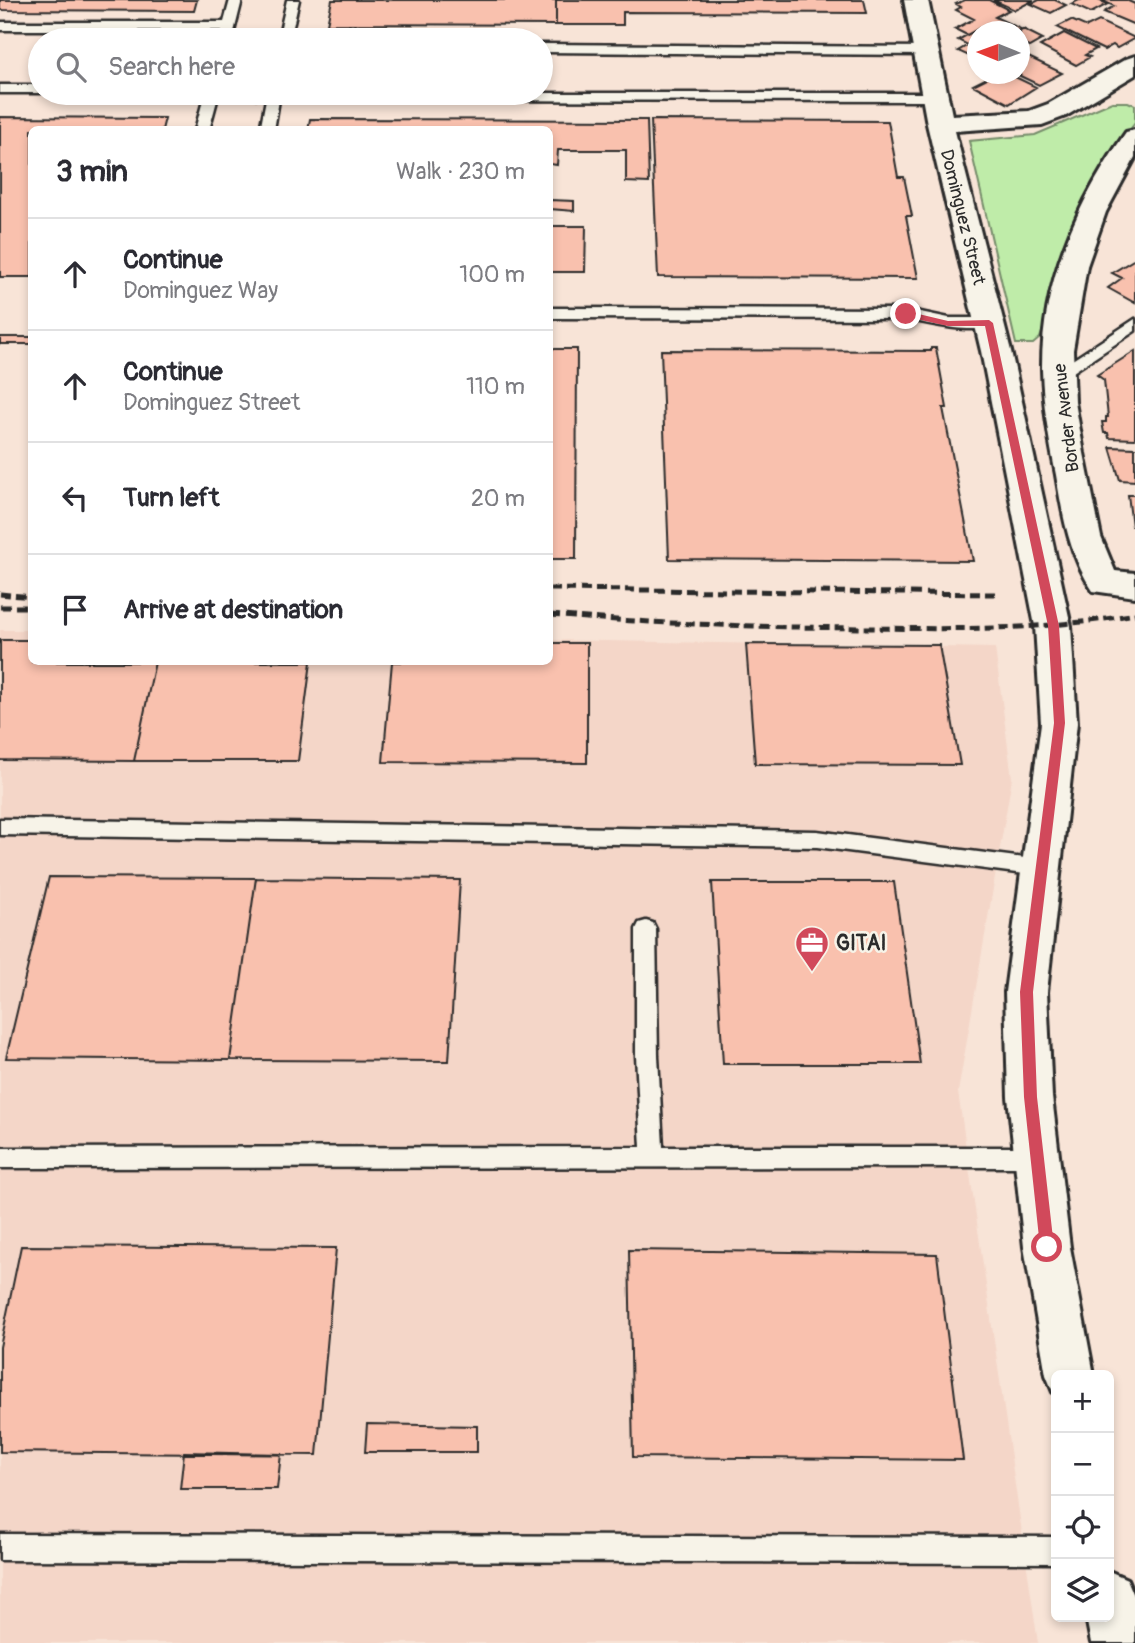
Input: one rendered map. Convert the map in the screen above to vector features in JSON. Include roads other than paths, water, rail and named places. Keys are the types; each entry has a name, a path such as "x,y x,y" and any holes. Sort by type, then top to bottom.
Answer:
{"street":[{"name":"Dominguez Street","path":"916,0 937,110 1026,351 1054,626 1059,723 1027,992 1030,1097 1047,1247 1069,1370"},
{"path":"937,110 1033,119 1056,110 1135,64"},
{"path":"1105,81 1135,95"},
{"name":"Border Avenue","path":"1120,583 1098,572 1079,513 1064,433 1026,351 1063,301 1077,249 1101,195 1135,138"},
{"path":"1113,1622 1117,1643"}],"lane":[{"path":"0,26 229,26 236,0"},
{"path":"287,28 293,0"},
{"path":"553,48 926,51"},
{"path":"0,89 28,89"},
{"path":"553,101 937,110"},
{"path":"203,126 209,105"},
{"path":"268,126 271,105"},
{"path":"553,313 906,314 948,323 1026,351 1135,324"},
{"path":"0,827 817,839 1040,868"},
{"path":"646,929 647,1056 652,1157"},
{"path":"0,1158 1038,1157"},
{"path":"0,1547 1051,1550"}],"railway":[{"path":"553,589 995,594"},
{"path":"0,594 28,597"},
{"path":"0,607 28,607"},
{"path":"553,615 785,627 932,629 1067,624 1135,614"}],"place":[{"name":"GITAI","path":"812,973"}]}
